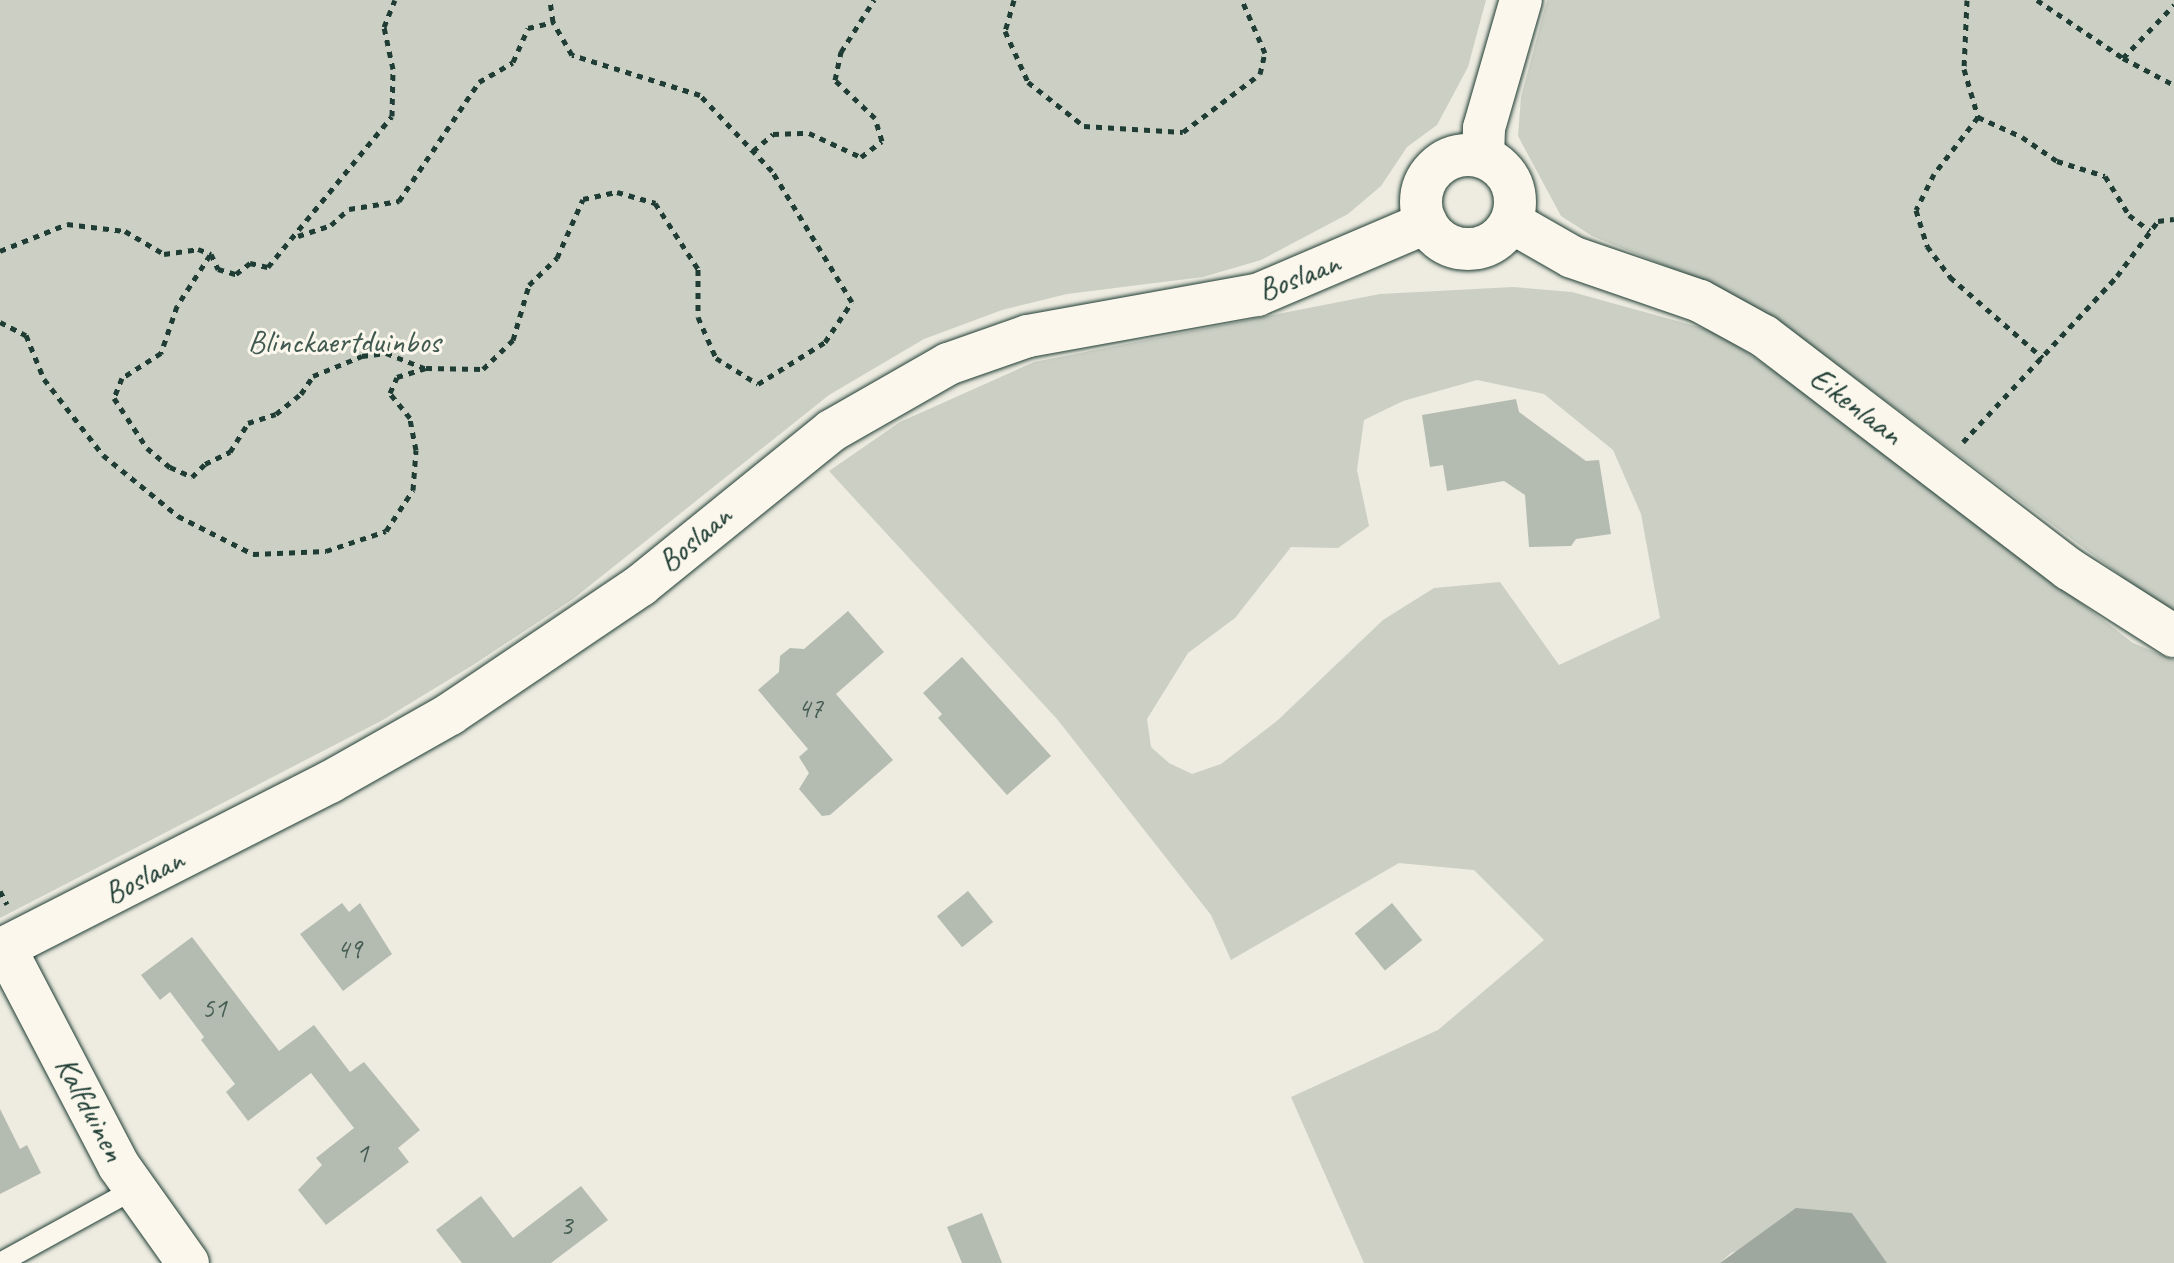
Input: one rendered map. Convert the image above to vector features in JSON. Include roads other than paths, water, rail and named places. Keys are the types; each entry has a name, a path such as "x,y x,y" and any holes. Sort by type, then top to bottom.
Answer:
{"street":[{"path":"1483,157 1484,128 1521,0"},
{"path":"1483,157 1505,172 1513,188 1511,222 1492,243 1461,249 1440,240 1426,223 1421,197 1431,172 1451,158 1483,157"},
{"name":"Eikenlaan","path":"1511,222 1572,257 1700,301 1764,336 2069,569 2174,636"},
{"name":"Boslaan","path":"3,949 330,782 450,714 641,585 831,431 948,364 1028,336 1257,295 1426,223"},
{"name":"Kalfduinen","path":"3,949 133,1190 188,1263"}],"lane":[{"path":"0,1263 133,1190"}],"park label":[{"name":"Blinckaertduinbos","path":"344,342"}]}
